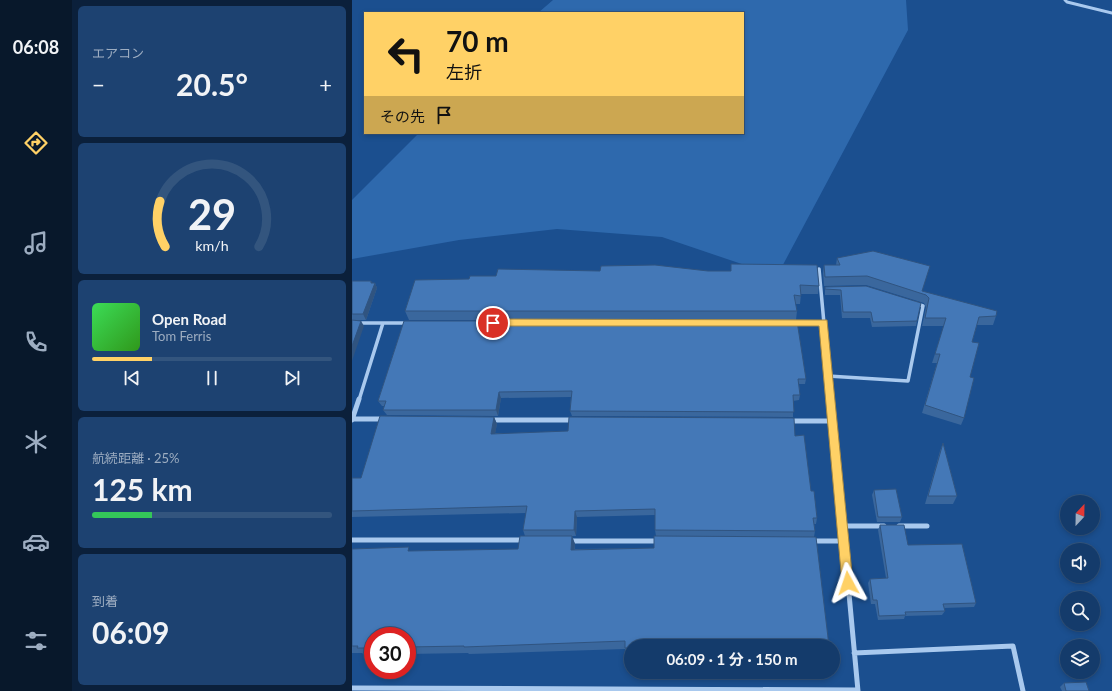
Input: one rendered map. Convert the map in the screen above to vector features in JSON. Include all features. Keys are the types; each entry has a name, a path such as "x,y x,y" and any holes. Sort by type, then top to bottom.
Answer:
{"street":[{"path":"1065,0 1067,2 1112,13"},
{"path":"352,688 858,690 819,269"},
{"path":"820,289 828,289"},
{"path":"828,376 908,381 923,306 909,301"},
{"path":"352,323 415,323"},
{"path":"383,323 352,420 392,419"},
{"path":"784,323 823,323"},
{"path":"486,420 581,420"},
{"path":"785,421 833,421"},
{"path":"842,526 889,526"},
{"path":"896,526 927,526"},
{"path":"352,540 526,540"},
{"path":"558,540 669,541"},
{"path":"804,541 844,541"},
{"path":"854,653 1013,646 1023,691"}],"shaded area":[{"path":"553,0 906,0 908,30 777,276 662,237 557,229 459,240 352,259 352,200 418,134 744,134 744,12 539,12"}],"building":[{"path":"873,251 930,266 922,291 997,311 996,316 979,317 972,342 979,343 970,377 974,378 964,418 925,405 940,354 935,354 946,318 925,318 929,298 926,295 867,276 825,277 824,265 840,265 837,258"},
{"path":"731,264 817,265 819,286 800,285 801,296 794,295 797,311 405,311 415,280 469,279 470,276 496,276 498,269 600,271 601,266 655,265 708,271 731,271"},
{"path":"352,281 371,281 371,283 375,283 363,314 352,314"},
{"path":"866,286 921,303 917,321 873,322 871,312 843,312 841,290 825,289 825,287"},
{"path":"352,320 361,321 352,346"},
{"path":"404,321 797,321 806,379 798,379 800,395 793,395 794,412 570,411 572,391 499,392 496,410 383,410 386,401 378,401"},
{"path":"380,416 494,417 491,434 568,431 569,417 794,418 795,436 804,435 811,491 814,491 817,518 813,518 815,531 655,530 655,509 575,511 574,530 523,530 527,506 352,511 352,478 361,478"},
{"path":"943,443 957,496 928,496"},
{"path":"896,489 902,517 878,517 874,490"},
{"path":"880,525 904,525 908,545 962,544 976,603 943,604 945,611 905,612 906,615 879,616 877,600 873,600 870,579 888,578"},
{"path":"520,536 572,536 571,550 654,548 654,536 816,537 828,639 624,639 624,641 464,647 416,647 416,627 364,627 364,648 352,646 352,549 409,547 408,551 518,549"},
{"path":"1086,682 1089,691 1066,691 1064,683"}],"route":[{"path":"493,323 823,323 848,583"}]}
